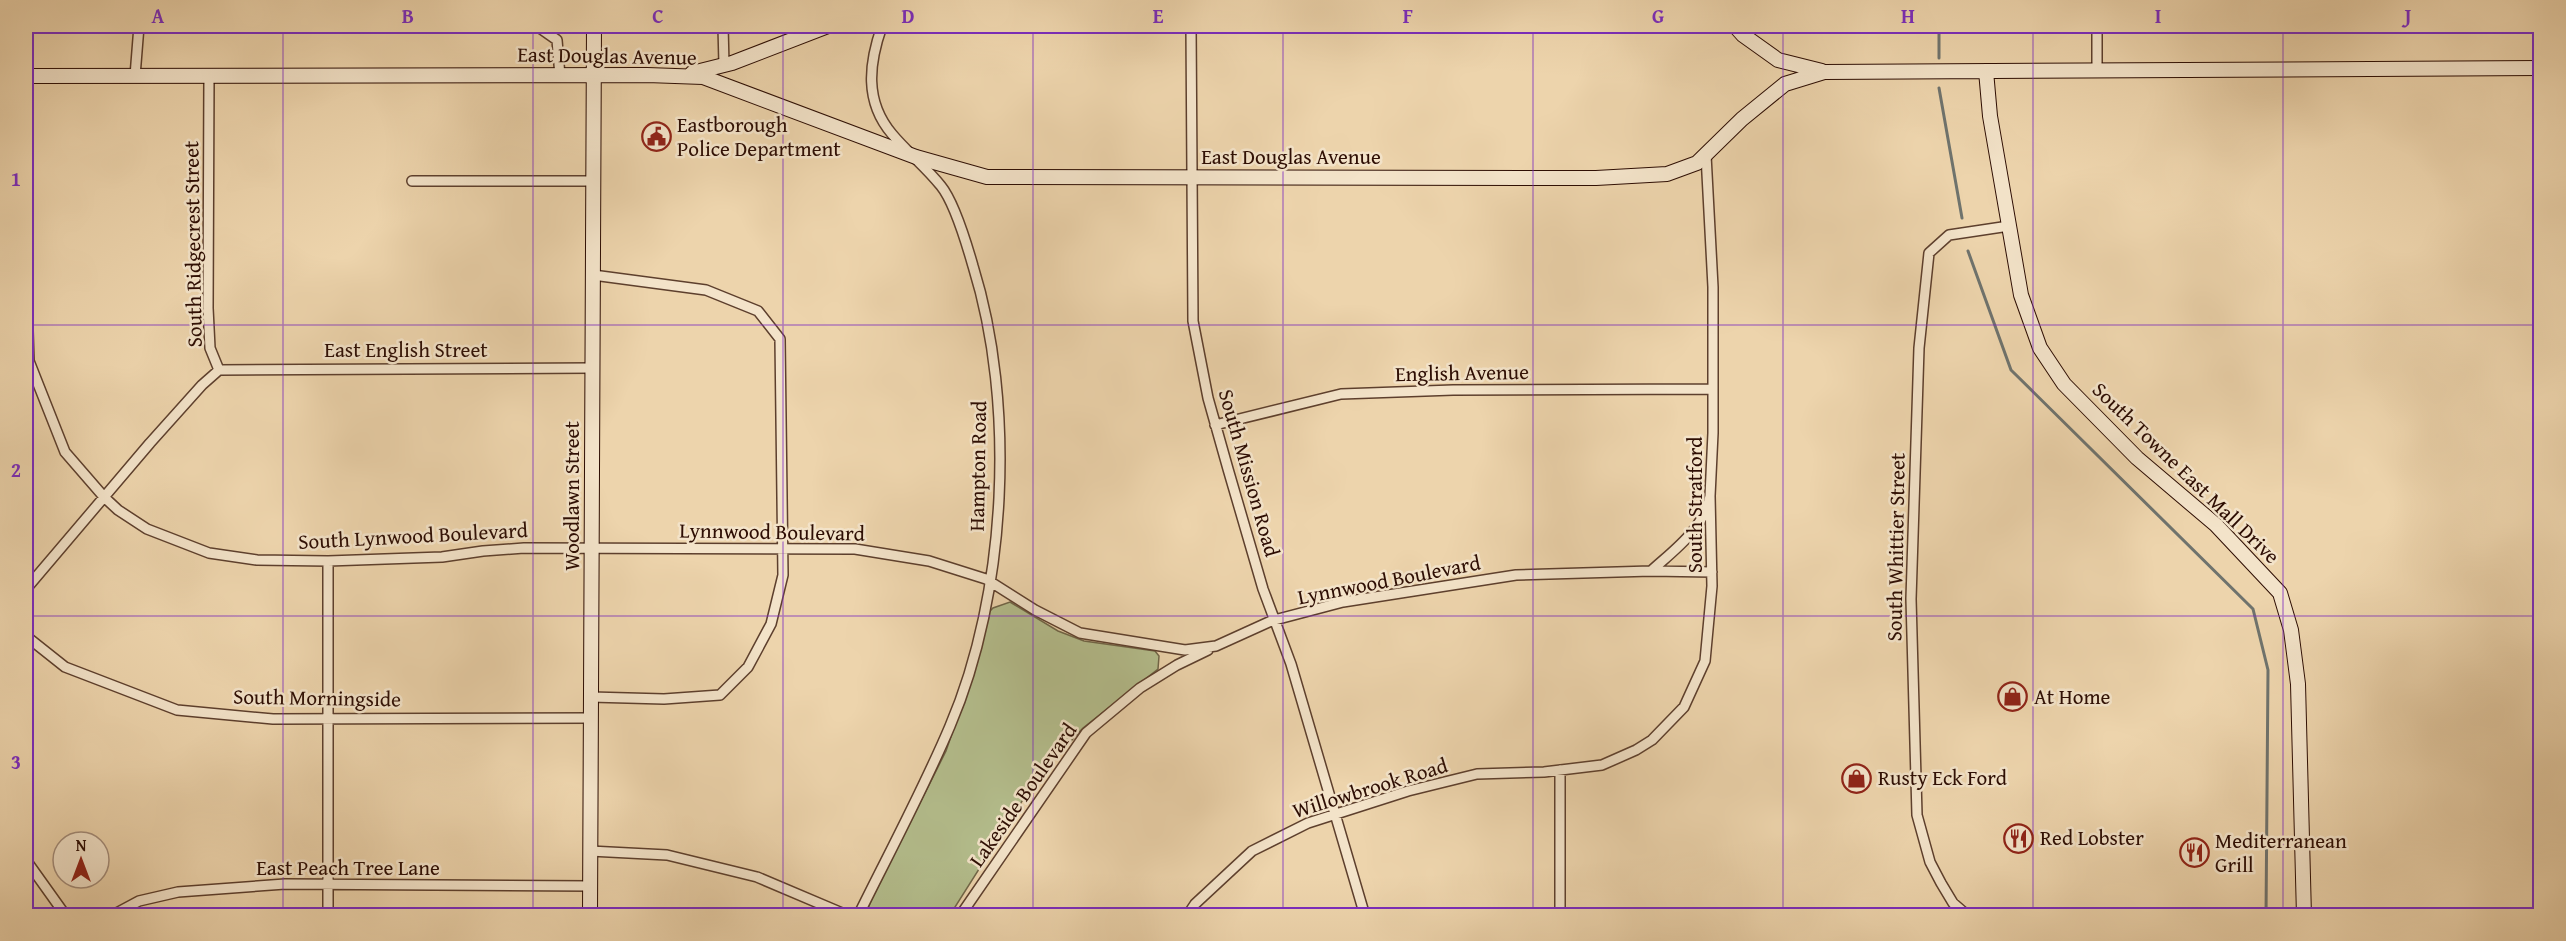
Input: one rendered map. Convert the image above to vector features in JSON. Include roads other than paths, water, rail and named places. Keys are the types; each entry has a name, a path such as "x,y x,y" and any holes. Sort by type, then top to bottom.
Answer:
{"street":[{"path":"135,76 139,26"},
{"path":"537,26 557,40 560,76"},
{"name":"Woodlawn Street","path":"590,915 594,26"},
{"path":"723,26 724,65"},
{"path":"681,76 724,65 828,26"},
{"name":"Hampton Road","path":"858,915 951,725 977,647 991,582 1000,461 999,412 993,354 974,266 943,188 892,134 880,117 872,93 872,56 882,26"},
{"name":"South Mission Road","path":"1191,26 1193,321 1215,425 1275,621 1291,664 1365,915"},
{"path":"1735,26 1778,60 1824,72"},
{"path":"2097,26 2097,70"},
{"name":"East Douglas Avenue","path":"26,76 703,77 916,157 987,177 1596,178 1666,174 1697,163 1742,119 1785,84 1824,72 2541,68"},
{"name":"South Towne East Mall Drive","path":"1986,71 1990,116 2021,295 2040,348 2064,384 2137,458 2216,525 2280,593 2291,630 2298,684 2304,915"},
{"path":"26,76 26,91"},
{"name":"South Ridgecrest Street","path":"26,589 202,385 219,370 210,348 208,308 209,76"},
{"name":"South Stratford","path":"1560,770 1602,765 1652,740 1684,707 1705,661 1712,572 1710,496 1713,389 1713,287 1706,154"},
{"path":"412,181 594,180"},
{"name":"South Whittier Street","path":"1968,915 1953,903 1930,862 1917,814 1911,599 1919,348 1929,254 1948,235 2009,226"},
{"name":"South Lynwood Boulevard","path":"26,271 27,352 65,452 104,497 147,529 209,553 257,560 328,561 442,557 524,548 592,547"},
{"path":"591,697 663,699 720,695 748,668 771,624 783,575 780,339 758,311 706,290 594,275"},
{"name":"East English Street","path":"219,370 593,368"},
{"name":"English Avenue","path":"1215,425 1341,394 1453,390 1713,389"},
{"path":"1651,571 1696,527 1708,508 1710,496"},
{"name":"Lynnwood Boulevard","path":"592,547 855,549 929,561 991,582 1035,610 1080,633 1185,650 1216,646 1275,621 1343,602 1516,575 1651,571 1712,572"},
{"path":"328,561 326,718 328,915"},
{"name":"South Morningside","path":"26,636 65,667 177,710 273,719 591,718"},
{"name":"Lakeside Boulevard","path":"960,915 1086,733 1140,688 1177,665 1216,646"},
{"path":"1560,770 1560,915"},
{"name":"Willowbrook Road","path":"1187,915 1195,904 1252,851 1308,823 1408,790 1477,774 1560,770"},
{"path":"590,851 667,855 735,871 757,877 849,915"},
{"path":"26,860 66,915"},
{"name":"East Peach Tree Lane","path":"111,915 139,901 178,892 285,884 590,886"}],"waterway":[{"path":"1939,26 1939,58"},
{"path":"1939,88 1962,218"},
{"path":"1968,251 2011,370 2253,609 2268,670 2266,916"}],"place":[{"name":"Eastborough Police Department","path":"656,137"},
{"name":"At Home","path":"2013,697"},
{"name":"Rusty Eck Ford","path":"1857,778"},
{"name":"Red Lobster","path":"2019,838"},
{"name":"Mediterranean Grill","path":"2194,853"}]}
